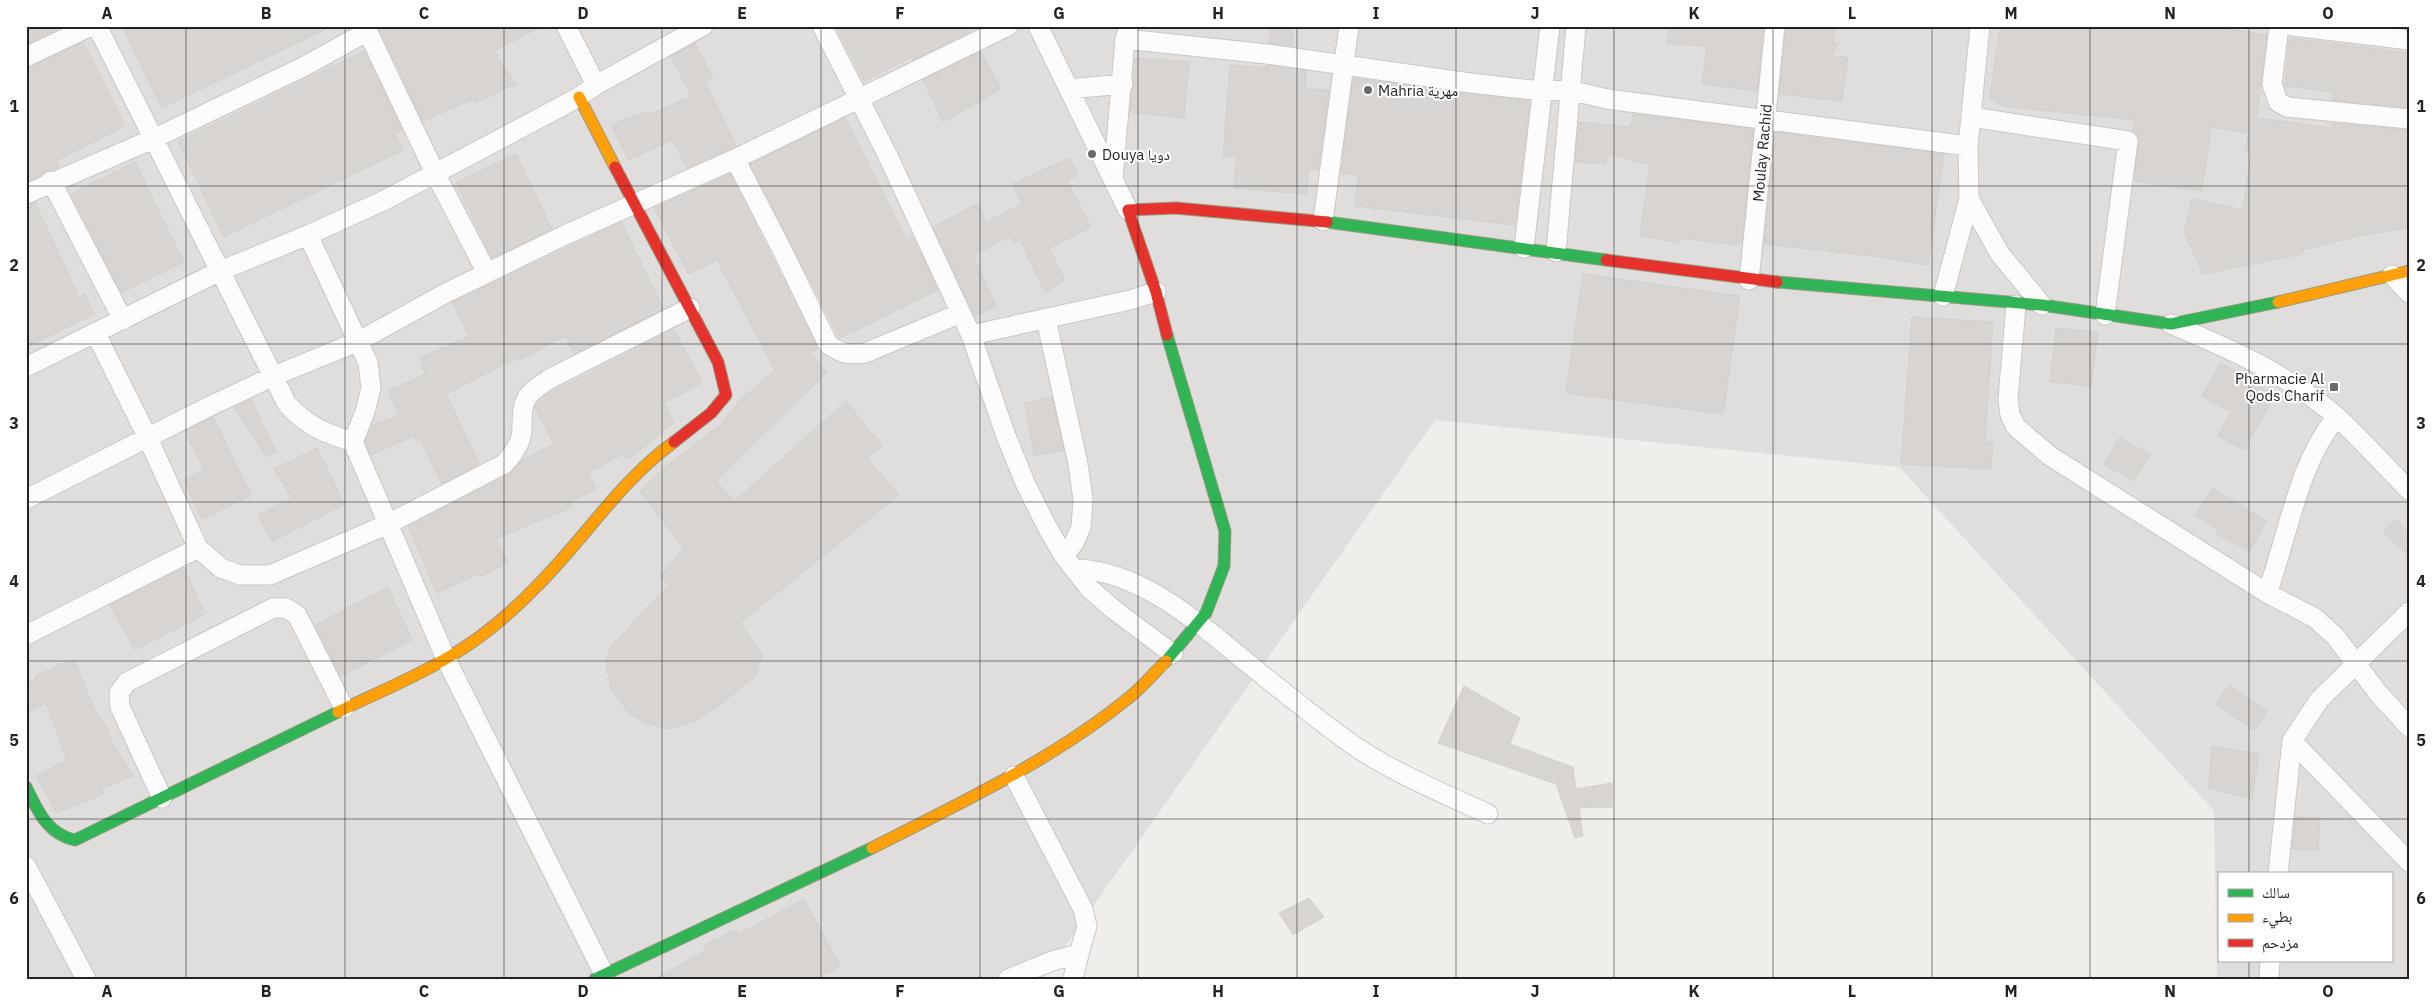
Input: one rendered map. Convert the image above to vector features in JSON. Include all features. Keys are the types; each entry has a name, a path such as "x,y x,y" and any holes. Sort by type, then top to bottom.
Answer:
{"street":[{"path":"26,58 91,26"},
{"path":"97,26 288,404 302,420 325,433 353,442"},
{"path":"566,26 596,85"},
{"path":"26,367 220,271 308,235 385,200 579,97 596,85 703,26"},
{"path":"822,26 859,98 971,335 1026,485 1070,562 1097,596 1173,654"},
{"path":"26,498 147,436 274,376 359,341 446,292 634,203 735,159 1008,26"},
{"path":"308,235 368,363 371,388 365,412 353,442 446,659 599,976 830,869 1014,776 1099,722 1133,694 1173,654 1206,613 1217,589 1224,566 1224,531 1156,292 1128,210 1038,26"},
{"path":"1322,221 1349,26"},
{"path":"1524,248 1550,26"},
{"path":"1556,252 1576,26"},
{"name":"Moulay Rachid","path":"1749,280 1767,120 1767,91 1775,26"},
{"path":"1943,296 1969,199 1968,146 1980,26"},
{"path":"2279,26 2272,84 2278,102 2287,107 2409,119"},
{"path":"2293,26 2409,40"},
{"path":"26,194 51,181 153,140 313,61 367,29 435,173 487,273"},
{"path":"1113,180 1127,32 1470,83 1542,90 1569,90 1607,99 1968,146"},
{"path":"1068,88 1123,84"},
{"path":"26,787 51,831 61,838 75,840 446,659 466,647 502,619 564,559 643,466 718,408 726,395 725,384 718,362 579,97"},
{"path":"1971,117 2128,140 2105,314"},
{"path":"735,159 828,344 838,352 848,355 865,353 961,313"},
{"path":"51,181 123,320"},
{"path":"1969,199 2000,254 2042,305"},
{"path":"1128,210 1176,208 1322,221 1749,280 1943,296 2016,305 2042,305 2172,324 2258,362 2307,394 2337,417 2408,488"},
{"path":"2172,324 2292,299 2400,273 2409,293"},
{"path":"971,335 1130,300 1156,292"},
{"path":"2016,305 2008,399 2010,415 2016,427 2050,456 2267,593 2315,618 2335,636 2356,665 2409,727"},
{"path":"96,334 147,436 198,548 221,568 240,575 270,575 388,524 504,464 514,452 521,439 523,405 536,388 551,378 690,308"},
{"path":"1046,319 1078,464 1083,499 1081,527 1074,543 1070,562"},
{"path":"2267,593 2308,465 2328,428 2337,417"},
{"path":"26,635 198,548"},
{"path":"1070,562 1128,581 1199,622 1354,745 1428,786 1488,814"},
{"path":"162,798 120,707 119,694 127,682 273,608 286,608 297,615 344,708"},
{"path":"2278,872 2292,740 2319,700 2409,612"},
{"path":"2292,740 2409,862"},
{"path":"1014,776 1086,916 1087,926 1073,979"},
{"path":"26,866 86,979"},
{"path":"1008,979 1052,961 1079,954"},
{"path":"2268,979 2270,962"}],"shaded area":[{"path":"26,26 2409,26 2409,979 2217,979 2214,811 1899,467 1435,420 1042,979 26,979"}],"building":[{"path":"26,26 64,26 26,44"},
{"path":"122,26 332,26 162,108"},
{"path":"378,26 543,26 494,51 516,84 476,103 474,99 423,121"},
{"path":"836,26 967,26 970,32 913,60 910,58 864,81"},
{"path":"1271,26 1293,26 1292,46 1269,43"},
{"path":"1670,26 1764,26 1757,91 1702,84 1707,46 1667,44"},
{"path":"1786,26 1836,26 1833,43 1838,43 1831,57 1848,57 1842,101 1779,94"},
{"path":"2000,26 2197,26 2267,35 2257,118 2332,128 2332,123 2409,130 2409,228 2362,235 2303,250 2302,254 2203,274 2184,232 2192,199 2243,210 2251,151 2246,150 2248,133 2211,127 2202,191 2134,181 2139,142 2138,136 2133,131 2135,120 2002,106 1990,98"},
{"path":"2289,38 2409,53 2409,108 2332,100 2332,92 2285,86"},
{"path":"83,42 125,126 57,160 59,166 26,182 26,68"},
{"path":"695,43 713,78 705,82 736,146 687,168 672,140 629,160 611,125 649,111 650,115 691,96 671,56"},
{"path":"364,51 402,130 395,134 403,150 224,237 178,142"},
{"path":"981,52 1001,89 943,122 923,80"},
{"path":"1136,58 1189,62 1184,118 1130,112"},
{"path":"1230,65 1266,68 1267,65 1306,71 1305,89 1329,90 1318,170 1308,169 1307,194 1234,188 1237,157 1223,156"},
{"path":"1353,78 1530,101 1515,225 1355,206 1358,175 1341,173"},
{"path":"1633,114 1753,129 1742,242 1737,241 1737,245 1679,238 1678,243 1640,235 1650,165 1607,153 1606,164 1575,162 1579,122 1631,127"},
{"path":"845,118 907,241 913,238 938,290 840,338 750,164"},
{"path":"1775,132 1944,154 1928,265 1880,257 1764,244"},
{"path":"516,154 552,229 492,258 456,183"},
{"path":"1070,158 1078,175 1067,180 1091,227 1049,248 1065,281 1045,292 1020,240 1014,243 1010,236 973,256 996,306 975,316 933,227 977,204 986,222 1022,204 1012,184"},
{"path":"135,162 184,262 121,293 71,194"},
{"path":"730,174 818,349 810,353 827,372 716,481 735,501 846,401 882,446 867,458 899,495 740,623 762,655 756,675 719,706 695,721 669,729 646,723 629,713 611,688 606,663 611,647 669,584 659,576 684,549 640,491 662,470 721,424 740,400 775,370 717,260 689,274 654,208"},
{"path":"35,202 79,297 85,294 94,314 26,347 26,205"},
{"path":"621,222 664,309 574,354 565,336 518,361 516,358 446,394 479,464 442,484 420,438 416,440 414,436 371,455 365,442 372,426 399,415 388,391 425,374 420,358 469,336 452,302"},
{"path":"1583,274 1740,296 1723,414 1566,393"},
{"path":"1912,317 1993,322 1985,442 1993,442 1991,469 1901,464"},
{"path":"2056,328 2098,332 2091,386 2050,382"},
{"path":"674,329 702,383 664,403 674,423 631,457 626,459 623,454 588,473 596,489 570,502 572,507 496,539 508,562 481,576 479,573 437,593 408,526 509,474 522,460 554,444 535,407 546,395"},
{"path":"2221,363 2275,395 2244,450 2218,436 2231,412 2202,396"},
{"path":"1052,397 1064,451 1034,455 1025,403"},
{"path":"251,399 276,452 266,457 234,407"},
{"path":"213,417 251,495 202,519 184,480 204,470 185,431"},
{"path":"2120,437 2150,455 2134,481 2104,464"},
{"path":"317,448 344,504 272,542 258,515 292,498 274,469"},
{"path":"2213,488 2266,521 2250,551 2216,534 2218,530 2195,515"},
{"path":"2396,519 2409,532 2409,556 2383,531"},
{"path":"184,568 205,614 135,650 110,605"},
{"path":"388,587 412,640 341,676 315,625"},
{"path":"74,659 96,714 98,713 110,735 108,735 133,776 100,789 104,794 57,813 36,776 67,760 46,703 26,713 26,684 36,679 35,676"},
{"path":"2229,685 2267,711 2254,730 2216,704"},
{"path":"1464,686 1520,718 1510,744 1573,767 1576,789 1612,783 1612,807 1579,808 1583,836 1575,838 1556,784 1438,743"},
{"path":"2212,746 2259,754 2252,799 2209,788"},
{"path":"2295,817 2320,818 2318,850 2292,849"},
{"path":"1309,898 1324,917 1293,935 1279,913"},
{"path":"804,899 840,966 816,979 655,979 707,950 704,945 737,929 739,934"}],"traffic: fast":[{"path":"1327,222 1606,260"},
{"path":"1777,282 2042,305 2171,324 2278,302"},
{"path":"1166,661 1206,613 1224,566 1225,531 1167,335"},
{"path":"26,787 39,813 50,827 57,833 75,840 338,712"},
{"path":"595,979 872,848"}],"traffic: slow":[{"path":"579,97 615,167"},
{"path":"2278,302 2409,271"},
{"path":"338,712 434,666 472,643 495,625 555,567 603,510 637,474 674,442"},
{"path":"872,848 973,797 1039,760 1101,719 1131,696 1166,661"}],"traffic: jam":[{"path":"615,167 718,362 726,395 711,413 674,442"},
{"path":"1167,335 1156,292 1128,210 1176,208 1327,222"},
{"path":"1606,260 1777,282"}],"place":[{"name":"Mahria مهرية","path":"1368,90"},
{"name":"Douya دويا","path":"1092,154"},
{"name":"Pharmacie Al Qods Charif","path":"2334,387"}]}
